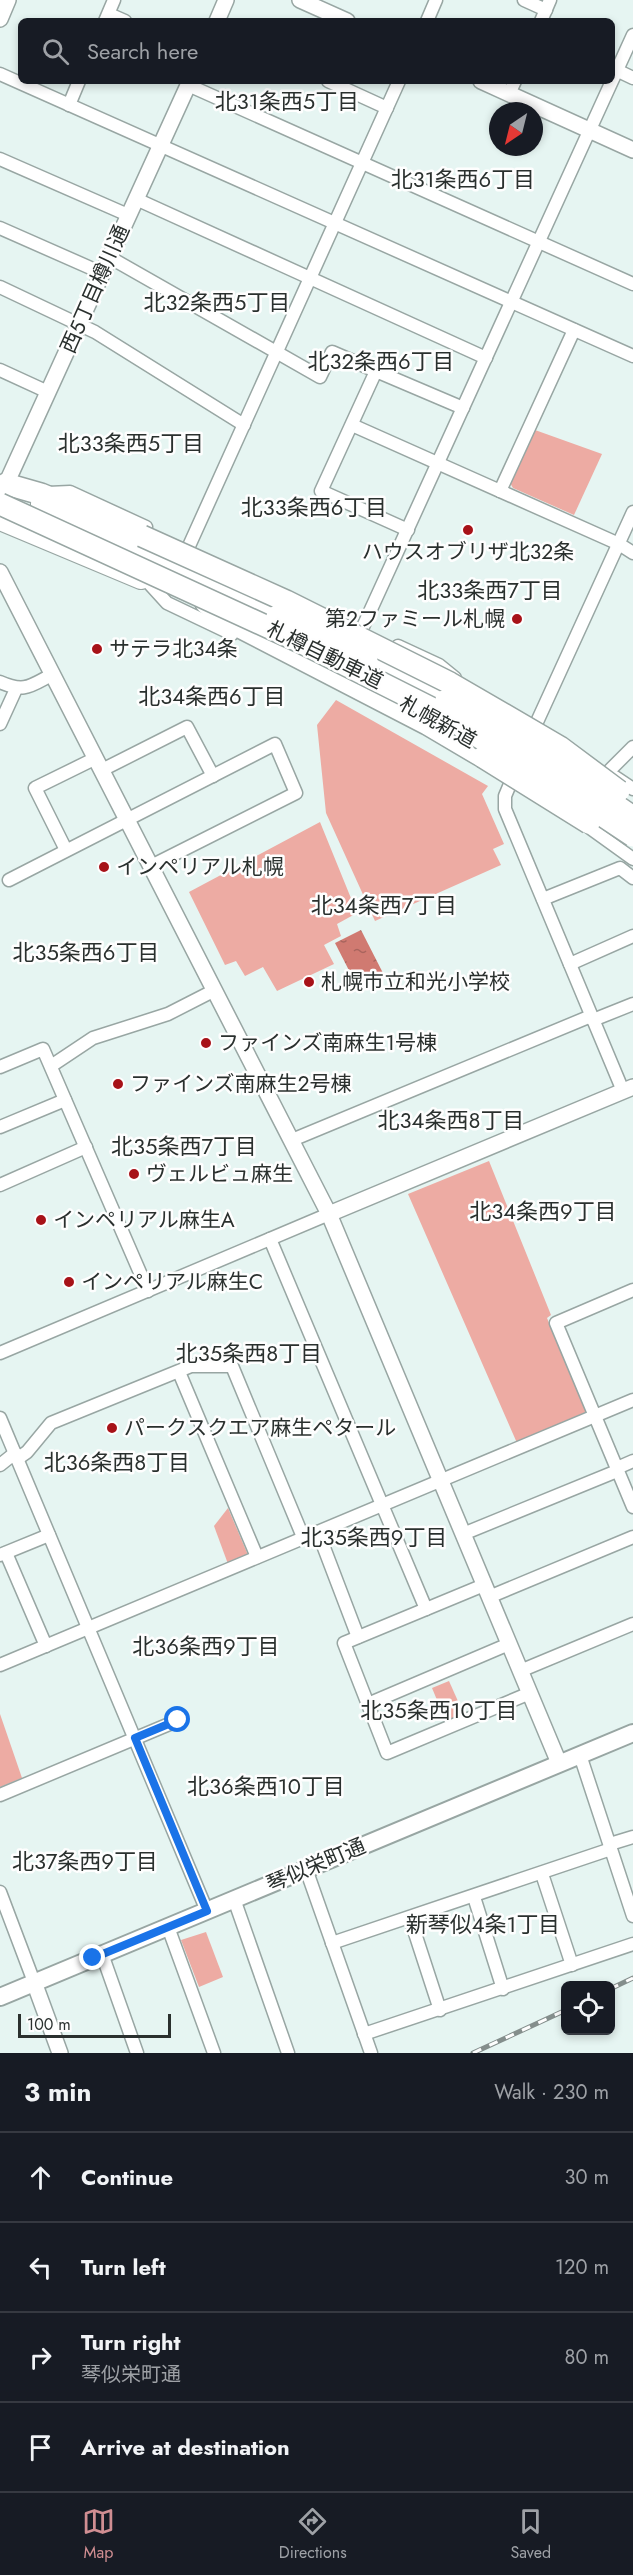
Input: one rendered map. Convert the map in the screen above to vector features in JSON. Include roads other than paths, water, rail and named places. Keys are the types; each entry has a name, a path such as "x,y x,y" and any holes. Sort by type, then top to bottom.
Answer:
{"highway":[{"path":"1,491 41,494 142,536 286,601 450,683 631,788"},
{"name":"札幌新道","path":"1,491 29,499 355,648 458,702 532,735 633,807"},
{"name":"札樽自動車道","path":"1,491 187,578 306,628 443,698 576,778 633,817"},
{"name":"札樽自動車道","path":"1,491 437,711 633,836"},
{"name":"札幌新道","path":"0,520 206,603 317,657 464,735 578,808 633,848"},
{"path":"206,603 226,621 427,724 633,848"}],"main road":[{"name":"琴似栄町通","path":"0,1997 633,1733"}],"street":[{"path":"0,19 8,0"},
{"path":"107,17 114,0"},
{"path":"218,18 226,0"},
{"path":"300,0 340,18"},
{"path":"428,18 436,0"},
{"path":"524,0 546,10"},
{"path":"615,67 633,35"},
{"path":"615,69 633,78"},
{"path":"0,74 18,82"},
{"path":"22,84 633,356"},
{"path":"69,105 78,84"},
{"name":"西5丁目樽川通","path":"1,491 189,84"},
{"path":"191,84 362,164 633,284"},
{"path":"335,84 387,108"},
{"path":"189,546 274,353 398,84"},
{"path":"496,84 512,87 590,130 633,150"},
{"path":"362,629 590,130 608,84"},
{"path":"0,159 128,215"},
{"path":"136,199 486,358"},
{"path":"0,228 102,273"},
{"path":"110,257 274,353 320,377 332,352 463,408"},
{"path":"0,287 79,324 244,425"},
{"path":"500,491 574,330"},
{"path":"0,370 48,392"},
{"path":"376,371 321,491 408,530"},
{"path":"352,425 619,544 633,553"},
{"path":"41,494 70,492 439,665 455,676 459,691 458,702"},
{"path":"0,1353 628,1089 592,1018 505,808 505,796 633,512"},
{"path":"0,572 329,1214 559,1763"},
{"path":"147,581 167,603 370,699 494,767 516,769"},
{"path":"0,682 16,689 24,689 53,674"},
{"path":"0,724 16,689"},
{"path":"66,850 34,788 187,727 213,776"},
{"path":"532,735 609,772 631,788"},
{"path":"9,880 275,744 296,793 151,866"},
{"path":"609,772 633,747"},
{"path":"578,808 584,825 633,859"},
{"path":"543,899 620,868 633,878"},
{"path":"570,964 633,936"},
{"path":"51,1066 93,1038 168,1014 215,990"},
{"path":"292,1140 592,1018 633,1004"},
{"path":"0,1067 43,1049 148,1291"},
{"path":"0,1127 65,1100"},
{"path":"0,1185 86,1147"},
{"path":"270,1239 426,1609"},
{"path":"633,1290 556,1323 633,1507"},
{"path":"0,1465 27,1452 51,1423 191,1366 232,1366 303,1537"},
{"path":"179,1372 256,1557"},
{"path":"0,1665 633,1400"},
{"path":"0,1418 207,1911"},
{"path":"463,1534 633,1461"},
{"path":"318,1532 358,1637"},
{"path":"46,1646 3,1554 49,1535"},
{"path":"530,1693 387,1754 344,1643 426,1609 487,1591 633,1538"},
{"path":"520,1671 633,1624"},
{"path":"368,1704 509,1644"},
{"path":"0,1795 178,1720"},
{"path":"580,1755 610,1847 630,1898 633,1916"},
{"path":"332,1943 542,1874 633,1837"},
{"path":"306,1869 369,2052"},
{"path":"542,1874 572,1965"},
{"path":"474,1897 503,1989"},
{"path":"1,1898 60,2053"},
{"path":"234,1899 288,2053"},
{"path":"410,1918 440,2010"},
{"path":"168,1927 214,2053"},
{"path":"364,2034 633,1944"},
{"path":"102,1954 137,2053"}],"water":[{"path":"361,930 385,977 359,990 335,943"}],"railway":[{"path":"615,1987 633,1978"},
{"path":"473,2053 561,2012"}],"place":[{"name":"ハウスオブリザ北32条","path":"468,530"},
{"name":"第2ファミール札幌","path":"517,619"},
{"name":"サテラ北34条","path":"97,649"},
{"name":"インペリアル札幌","path":"104,867"},
{"name":"札幌市立和光小学校","path":"309,982"},
{"name":"ファインズ南麻生1号棟","path":"206,1043"},
{"name":"ファインズ南麻生2号棟","path":"118,1084"},
{"name":"ヴェルビュ麻生","path":"134,1174"},
{"name":"インペリアル麻生A","path":"41,1220"},
{"name":"インペリアル麻生C","path":"69,1282"},
{"name":"パークスクエア麻生ペタール","path":"112,1428"}],"district":[{"name":"北31条西5丁目","path":"287,101"},
{"name":"北31条西6丁目","path":"463,179"},
{"name":"北32条西5丁目","path":"217,302"},
{"name":"北32条西6丁目","path":"381,361"},
{"name":"北33条西5丁目","path":"131,443"},
{"name":"北33条西6丁目","path":"314,507"},
{"name":"北33条西7丁目","path":"490,590"},
{"name":"北34条西6丁目","path":"212,696"},
{"name":"北34条西7丁目","path":"384,905"},
{"name":"北35条西6丁目","path":"86,952"},
{"name":"北34条西8丁目","path":"451,1120"},
{"name":"北35条西7丁目","path":"184,1146"},
{"name":"北34条西9丁目","path":"543,1211"},
{"name":"北35条西8丁目","path":"249,1353"},
{"name":"北36条西8丁目","path":"117,1462"},
{"name":"北35条西9丁目","path":"374,1537"},
{"name":"北36条西9丁目","path":"206,1646"},
{"name":"北35条西10丁目","path":"439,1710"},
{"name":"北36条西10丁目","path":"266,1786"},
{"name":"北37条西9丁目","path":"85,1861"},
{"name":"新琴似4条1丁目","path":"483,1924"}]}
